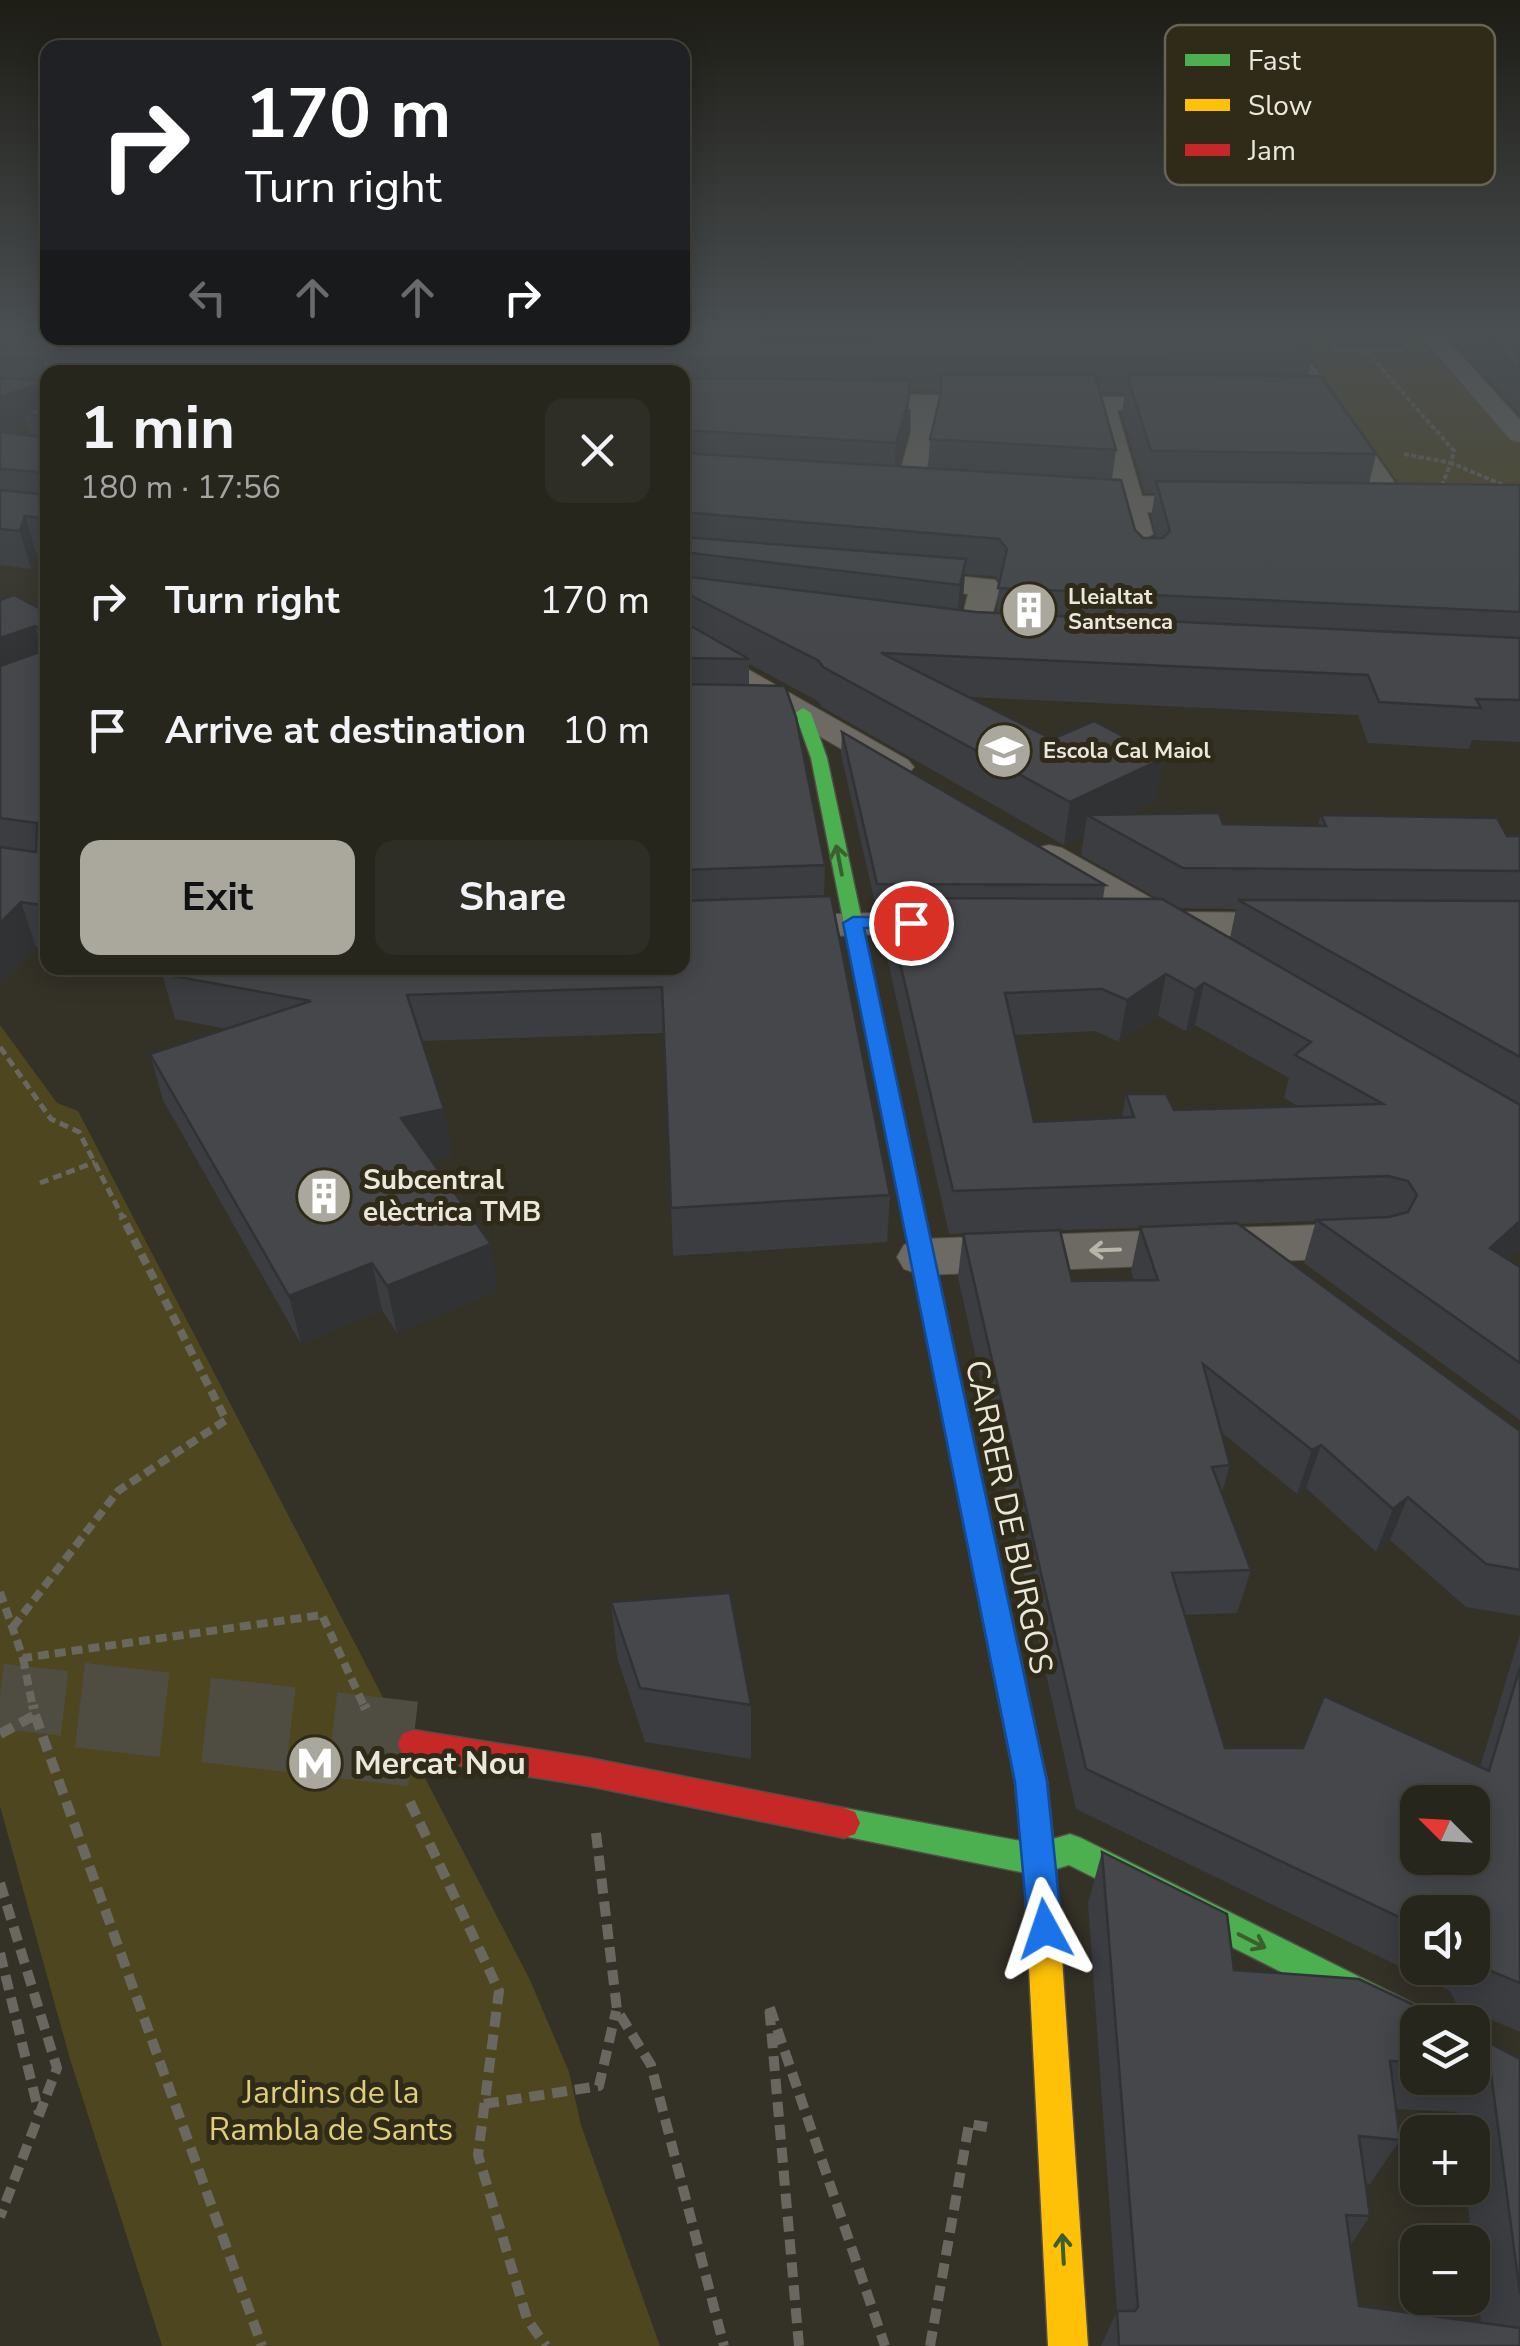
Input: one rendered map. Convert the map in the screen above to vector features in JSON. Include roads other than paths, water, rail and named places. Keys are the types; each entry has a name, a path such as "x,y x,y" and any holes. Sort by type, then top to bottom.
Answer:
{"street":[{"path":"908,492 921,444"},
{"path":"1115,444 1147,566"},
{"path":"1356,444 1399,509"},
{"path":"1038,500 1246,507"},
{"path":"1361,508 1433,510"},
{"path":"872,577 985,586 958,637 1012,640"},
{"path":"690,646 921,781"},
{"path":"739,713 803,713"},
{"name":"CARRER DE BURGOS","path":"803,713 819,758 1031,1782 1068,2346"},
{"path":"1018,838 1232,962"},
{"path":"690,930 853,923 988,923"},
{"path":"1083,924 1332,926"},
{"path":"922,1257 1374,1240"},
{"path":"1238,1244 1300,1291"},
{"path":"413,1744 588,1772 1038,1860 1070,1849 1400,2015"}],"tunnel":[{"path":"0,1696 102,1708"},
{"path":"80,1705 413,1744"}],"place":[{"name":"Lleialtat Santsenca","path":"1029,610"},
{"name":"Escola Cal Maiol","path":"1004,751"},
{"name":"Subcentral elèctrica TMB","path":"324,1196"},
{"name":"Mercat Nou","path":"315,1763"}],"park label":[{"name":"Jardins de la Rambla de Sants","path":"331,2110"}]}
